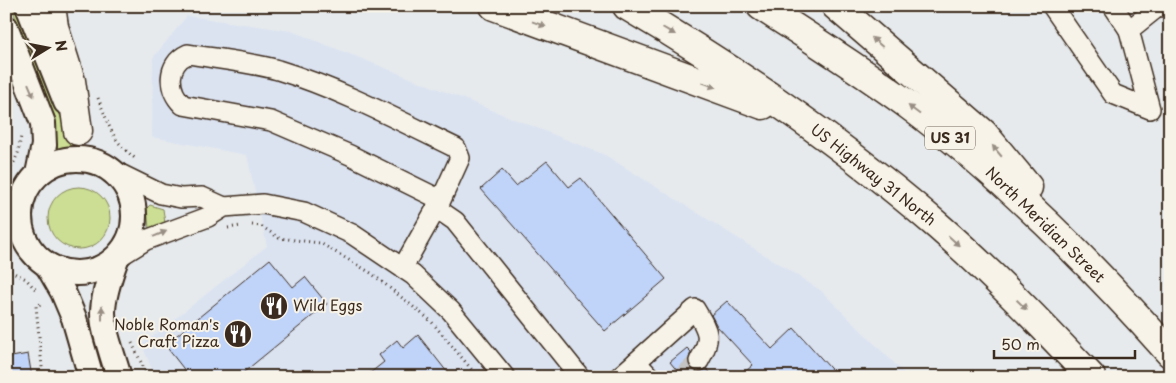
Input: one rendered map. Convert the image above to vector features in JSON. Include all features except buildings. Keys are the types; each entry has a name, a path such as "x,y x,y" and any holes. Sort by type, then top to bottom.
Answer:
{"highway":[{"path":"51,6 54,27 71,81 78,131"},
{"path":"494,6 802,119"},
{"name":"US Highway 31 North","path":"627,6 692,45 802,119 937,225 1037,319 1091,377"},
{"name":"North Meridian Street","path":"761,6 871,78 942,131 1046,224 1118,295 1170,353"},
{"path":"836,6 983,133 1118,295"}],"main road":[{"path":"28,6 78,131 128,189 135,213 131,237 117,258 104,295 102,314 106,338 119,377"},
{"path":"6,28 43,123 44,144 35,178 22,201 20,216 24,238 63,292 74,318 91,377"},
{"path":"6,199 55,163 74,159 90,160 108,168"},
{"path":"6,244 63,272 87,273 103,268 117,258"}],"street":[{"path":"1052,6 1113,94 1150,109 1130,30 1113,6"},
{"path":"1130,30 1159,6"},
{"path":"403,267 438,204 460,158 456,148 348,97 276,70 188,54 180,58 174,65 170,86 175,98 183,105 271,121 350,155 438,204 456,221 580,377"},
{"path":"108,168 161,194 181,198 202,196 224,207"},
{"path":"117,258 146,240 208,217 224,207 263,204 304,212 352,234 403,267 426,286 451,311 505,377"},
{"path":"619,377 695,309 709,338 708,345 699,360"},
{"path":"636,362 650,377"}],"path":[{"path":"95,90 115,139 122,148 143,165"},
{"path":"6,181 18,152 20,128"},
{"path":"222,229 261,226 279,238 314,240 341,253 398,292 431,321 478,377"},
{"path":"6,269 30,283 46,309"},
{"path":"43,303 36,306 43,377"},
{"path":"131,340 148,377"}],"shaded area":[{"path":"187,16 291,31 605,155 820,290 908,377 155,377 142,345 267,246 247,155 152,137 153,58"}],"green space":[{"path":"11,6 15,6 72,148 57,150 55,117"},
{"path":"79,187 91,189 101,196 108,206 110,218 108,230 101,240 91,247 79,249 67,247 57,240 50,230 48,218 50,206 57,196 67,189"},
{"path":"150,205 163,209 165,223 149,228 147,208"}],"tunnel":[{"path":"682,377 699,361"}],"place":[{"name":"Wild Eggs","path":"274,306"},
{"name":"Noble Roman's Craft Pizza","path":"238,334"}]}
